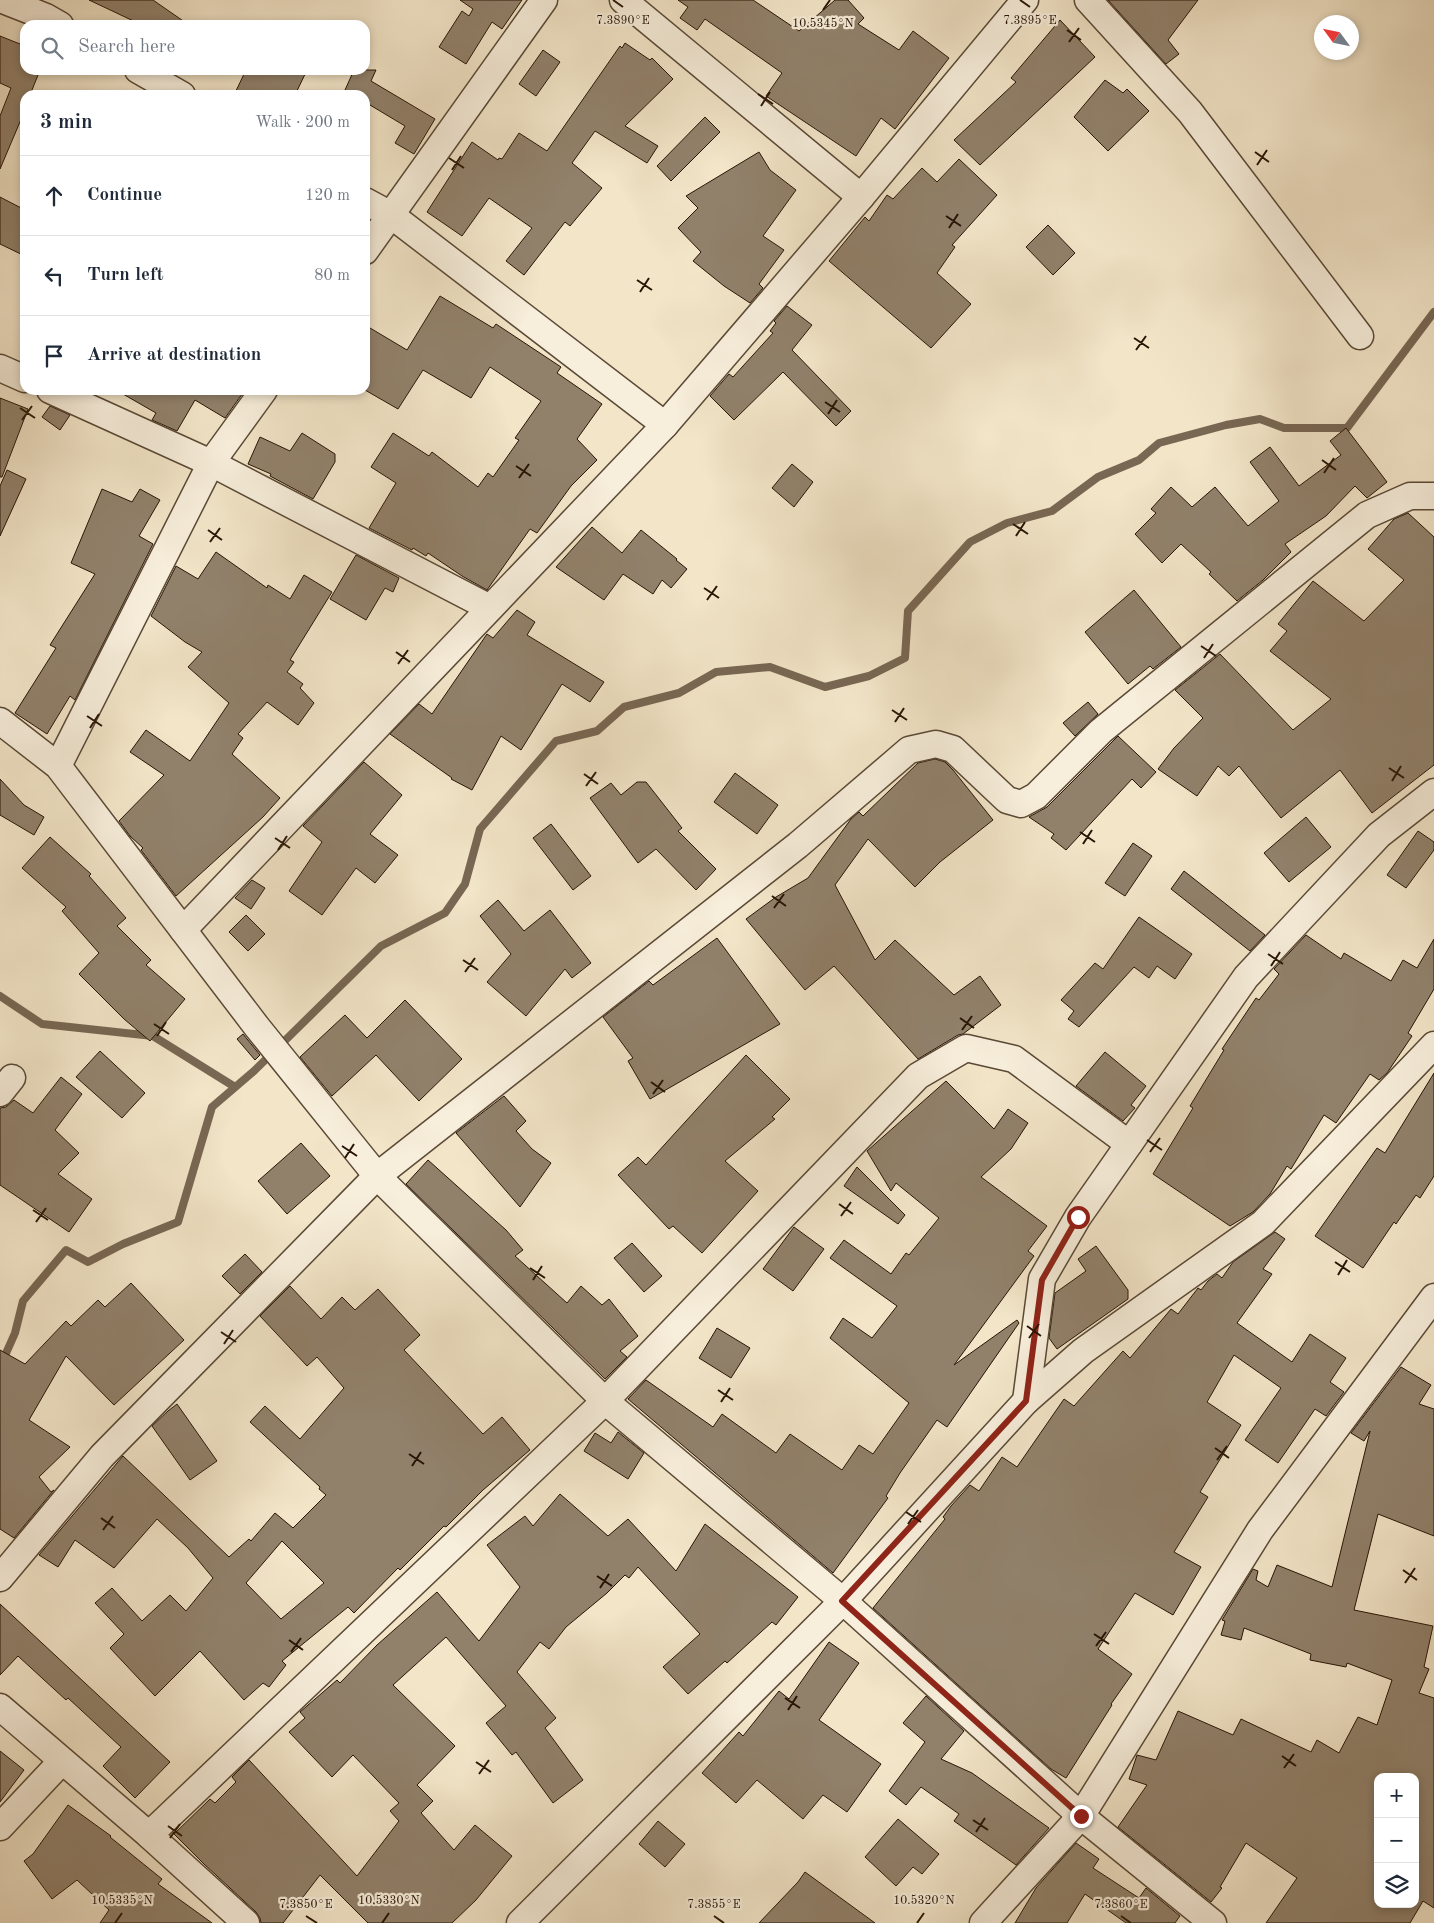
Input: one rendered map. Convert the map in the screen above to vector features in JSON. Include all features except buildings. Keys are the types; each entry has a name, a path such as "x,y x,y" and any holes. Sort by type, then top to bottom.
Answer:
{"street":[{"path":"3,0 51,20"},
{"path":"370,244 544,0"},
{"path":"624,0 861,197"},
{"path":"183,930 665,425 861,197 1025,0"},
{"path":"1088,0 1190,112 1360,336"},
{"path":"147,75 173,90"},
{"path":"370,203 391,215 665,425"},
{"path":"0,368 20,377"},
{"path":"61,395 212,463 490,608"},
{"path":"58,766 212,463 260,395"},
{"path":"0,1578 102,1456 377,1176 798,845 909,750 936,744 952,749 1007,800 1021,804 1036,796 1101,731 1367,515 1410,496 1434,496"},
{"path":"0,721 58,766 257,1028 377,1176 605,1401 842,1601 1081,1816 1213,1923"},
{"path":"1026,1401 1042,1280 1078,1217 1246,977 1379,835 1434,792"},
{"path":"520,1923 842,1601 1026,1401 1083,1352 1263,1223 1434,1045"},
{"path":"149,1835 605,1401 918,1076 966,1048 1014,1059 1128,1144"},
{"path":"983,1923 1081,1816 1260,1530 1434,1297"},
{"path":"0,1707 149,1835 246,1923"},
{"path":"0,1827 62,1761"}],"waterway":[{"path":"0,1367 15,1333 23,1301 66,1250 88,1262 123,1244 178,1222 212,1107 254,1071 381,946 445,913 465,884 480,829 556,741 597,731 624,707 679,693 716,672 770,667 825,687 869,676 905,658 908,611 970,542 1007,523 1052,511 1098,477 1139,460 1159,443 1226,425 1260,419 1284,428 1347,428 1434,312"},
{"path":"0,996 42,1024 153,1036 235,1087"}],"route":[{"path":"1078,1217 1042,1280 1026,1401 842,1601 1081,1816"}]}
